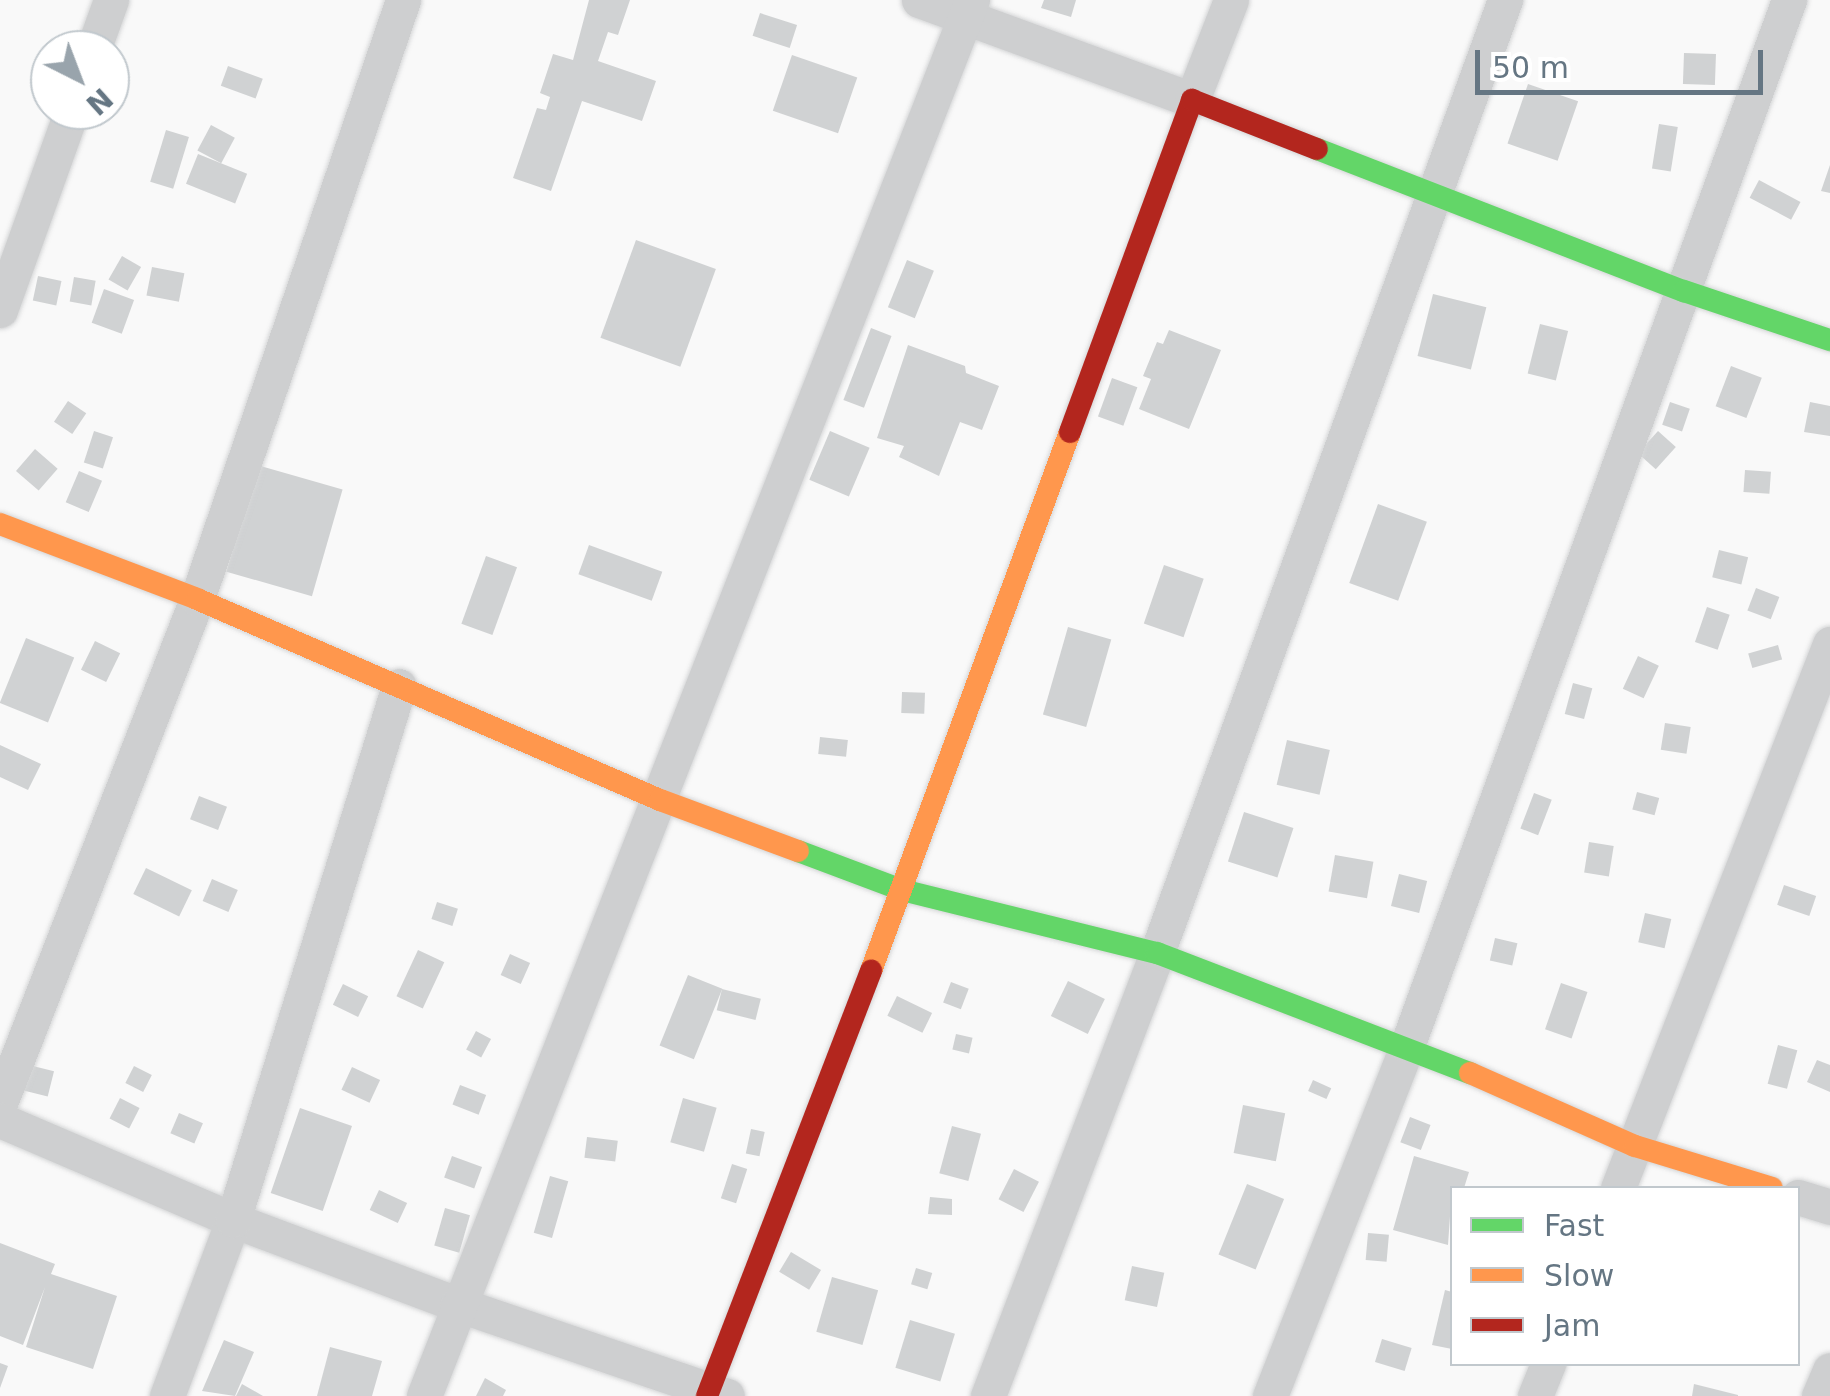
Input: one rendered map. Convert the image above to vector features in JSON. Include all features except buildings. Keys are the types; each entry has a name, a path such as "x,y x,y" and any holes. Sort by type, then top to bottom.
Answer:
{"street":[{"path":"101,30 112,0"},
{"path":"0,1103 196,599 403,0"},
{"path":"919,0 969,9 1684,291 1830,340"},
{"path":"0,1120 232,1220 714,1394 1230,0"},
{"path":"988,1396 1157,953 1504,0"},
{"path":"1270,1396 1407,1046 1789,0"},
{"path":"424,1396 969,9"},
{"path":"0,310 65,130"},
{"path":"0,524 196,599 660,800 902,890 1157,953 1407,1046 1635,1146 1765,1186"},
{"path":"1619,1186 1830,644"},
{"path":"166,1396 232,1220 398,686"},
{"path":"1800,1197 1830,1207"},
{"path":"1535,1396 1547,1366"},
{"path":"1819,1396 1830,1370"}],"traffic: fast":[{"path":"1317,149 1684,291 1830,340"},
{"path":"798,851 902,890 1157,953 1470,1073"}],"traffic: slow":[{"path":"871,971 1070,432"},
{"path":"0,524 197,599 660,800 798,851"},
{"path":"1470,1073 1635,1146 1765,1186"}],"traffic: jam":[{"path":"1070,432 1192,100 1317,149"},
{"path":"707,1396 871,971"}]}
